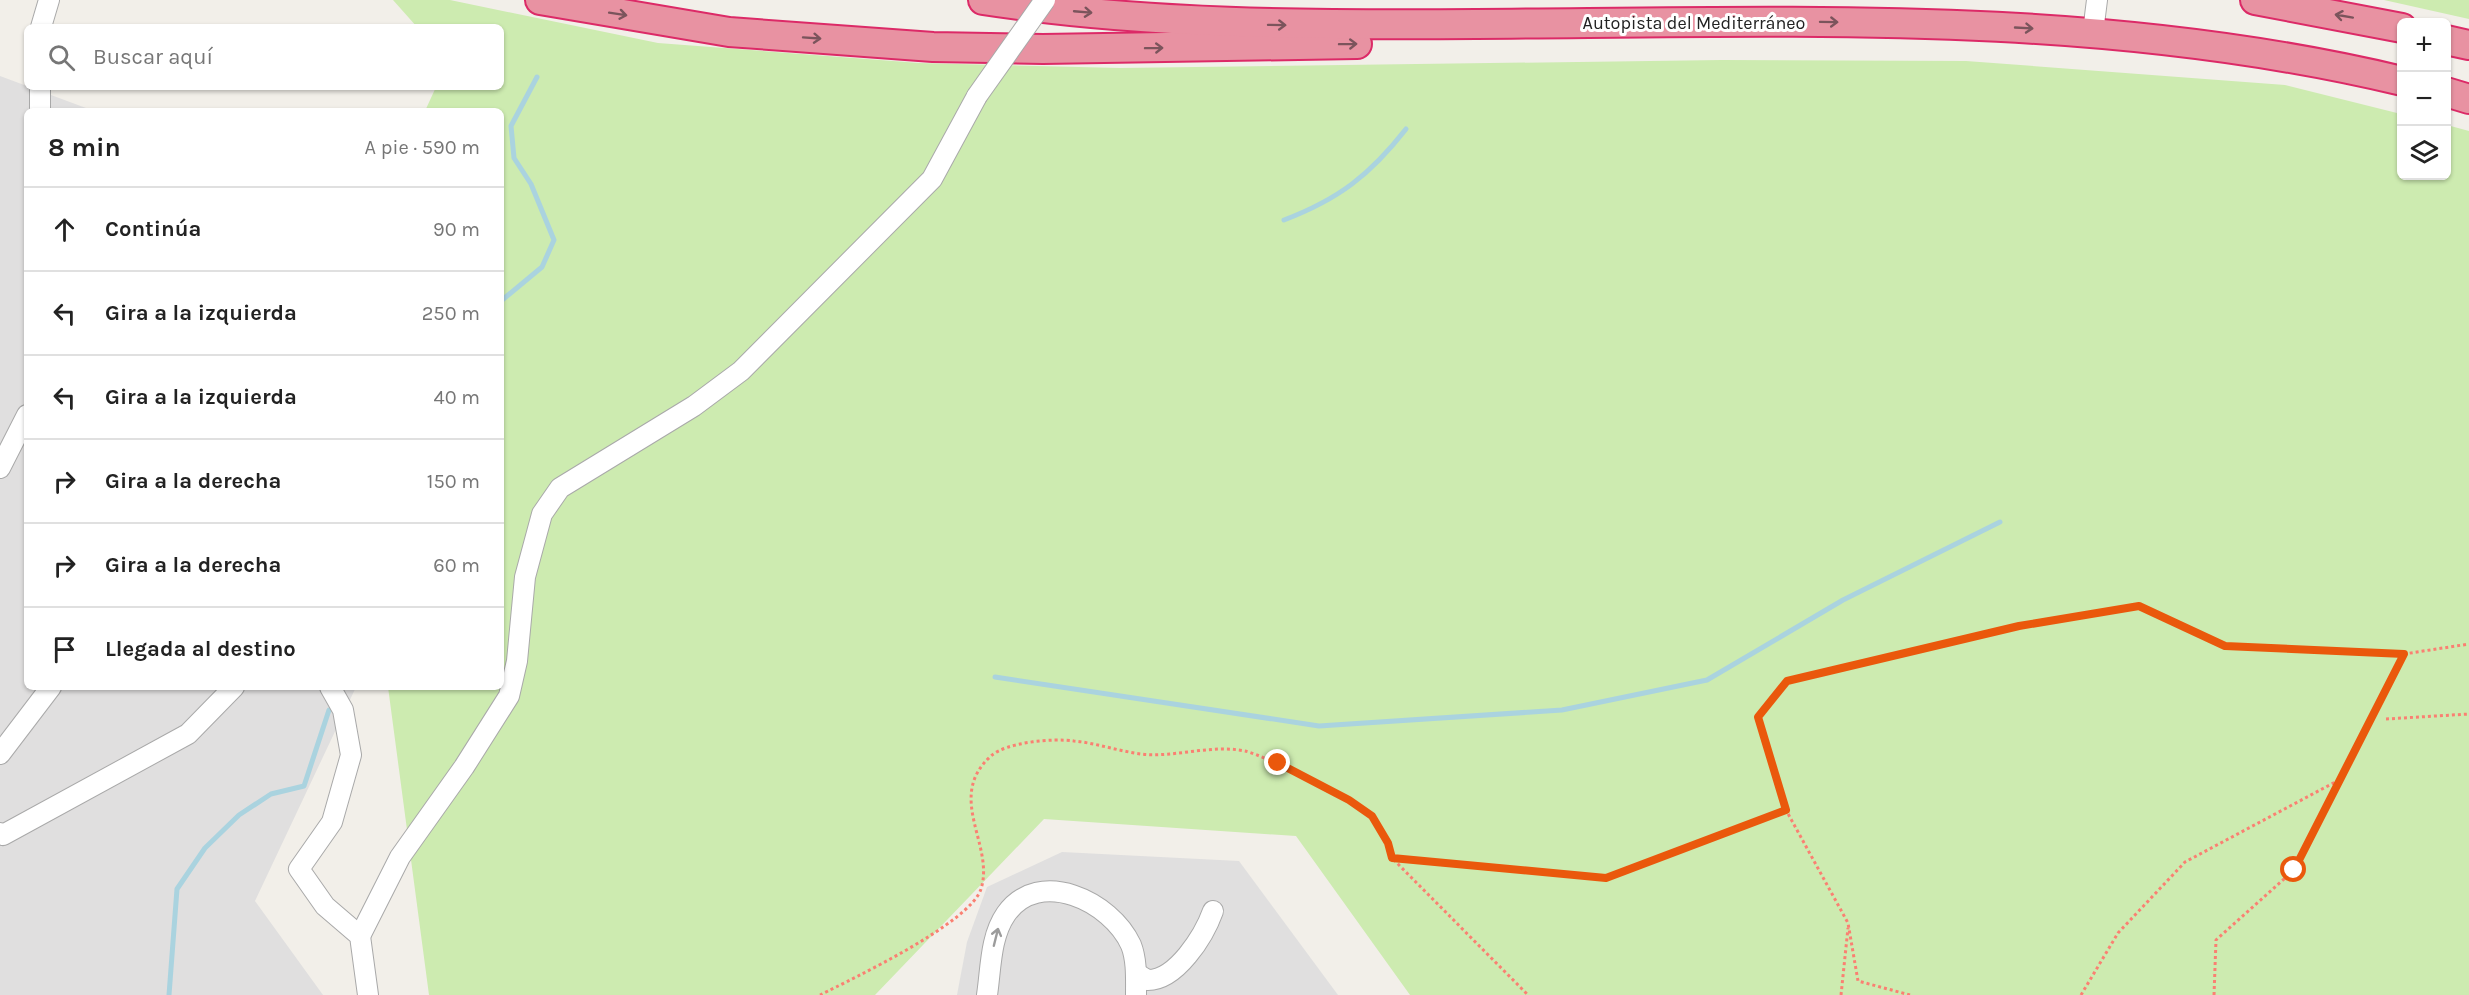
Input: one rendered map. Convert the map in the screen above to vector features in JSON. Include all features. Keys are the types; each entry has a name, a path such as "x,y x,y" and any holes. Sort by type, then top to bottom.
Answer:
{"highway":[{"path":"540,0 729,32 933,47 1055,49 1565,39 1635,23"},
{"name":"Autopista del Mediterráneo","path":"983,0 1076,11 1272,25 1960,24 2093,32 2219,45 2348,68 2397,80"},
{"path":"2255,0 2397,27"},
{"path":"2451,41 2469,45"},
{"path":"2451,94 2469,99"}],"street":[{"path":"42,24 49,0"},
{"path":"368,995 360,936 400,857 464,767 508,696 517,661 525,577 542,514 560,488 694,406 741,371 933,179 977,96 1045,0"},
{"path":"2093,32 2097,0"},
{"path":"39,90 40,108"},
{"path":"0,468 24,421"},
{"path":"0,754 49,690"},
{"path":"0,833 3,835 188,734 231,690"},
{"path":"332,690 343,710 351,755 332,822 299,869 325,906 360,936"},
{"path":"987,995 999,926 1016,903 1039,892 1051,891 1081,898 1112,918 1131,945 1136,973 1136,995"},
{"path":"1151,995 1199,941 1213,911"},
{"path":"1136,973 1147,980 1156,980 1171,970"}],"path":[{"path":"1910,995 1858,981 1848,924 1786,810 1758,717 1787,681 2019,626 2139,606 2225,646 2404,654 2469,644"},
{"path":"2214,995 2216,940 2294,870 2404,654"},
{"path":"2386,719 2469,714"},
{"path":"820,995 964,913 981,890 982,866 974,830 971,789 978,770 992,754 1034,742 1073,741 1158,756 1215,750 1245,751 1278,763 1349,800 1372,816 1388,843 1392,858 1528,995"},
{"path":"2081,995 2118,933 2185,861 2340,779"},
{"path":"1392,858 1606,878 1786,810"},
{"path":"1841,995 1848,924"}],"shaded area":[{"path":"0,76 24,85 24,90 38,90 86,108 24,108 24,690 355,690 255,901 323,995 0,995"},
{"path":"1062,852 1239,861 1338,995 957,995 967,942 987,887"}],"green space":[{"path":"393,0 450,0 658,43 919,63 1120,68 1722,60 1966,61 2285,85 2397,113 2397,180 2451,180 2451,126 2469,131 2469,995 1410,995 1296,836 1044,819 875,995 429,995 388,690 504,690 504,108 426,108 435,90 504,90 504,24 414,24"},
{"path":"2384,0 2469,0 2469,19"}],"waterway":[{"path":"504,299 542,267 554,240 531,184 514,158 511,126 537,77"},
{"path":"1284,220 1304,212 1352,184 1379,160 1406,129"},
{"path":"995,677 1319,726 1562,710 1707,680 1843,600 2000,522"},
{"path":"169,995 177,889 205,848 239,815 271,794 304,786 329,710"}],"route":[{"path":"1278,763 1349,800 1372,816 1388,843 1392,858 1606,878 1786,810 1758,717 1787,681 2019,626 2139,606 2225,646 2404,654 2294,870"}]}
